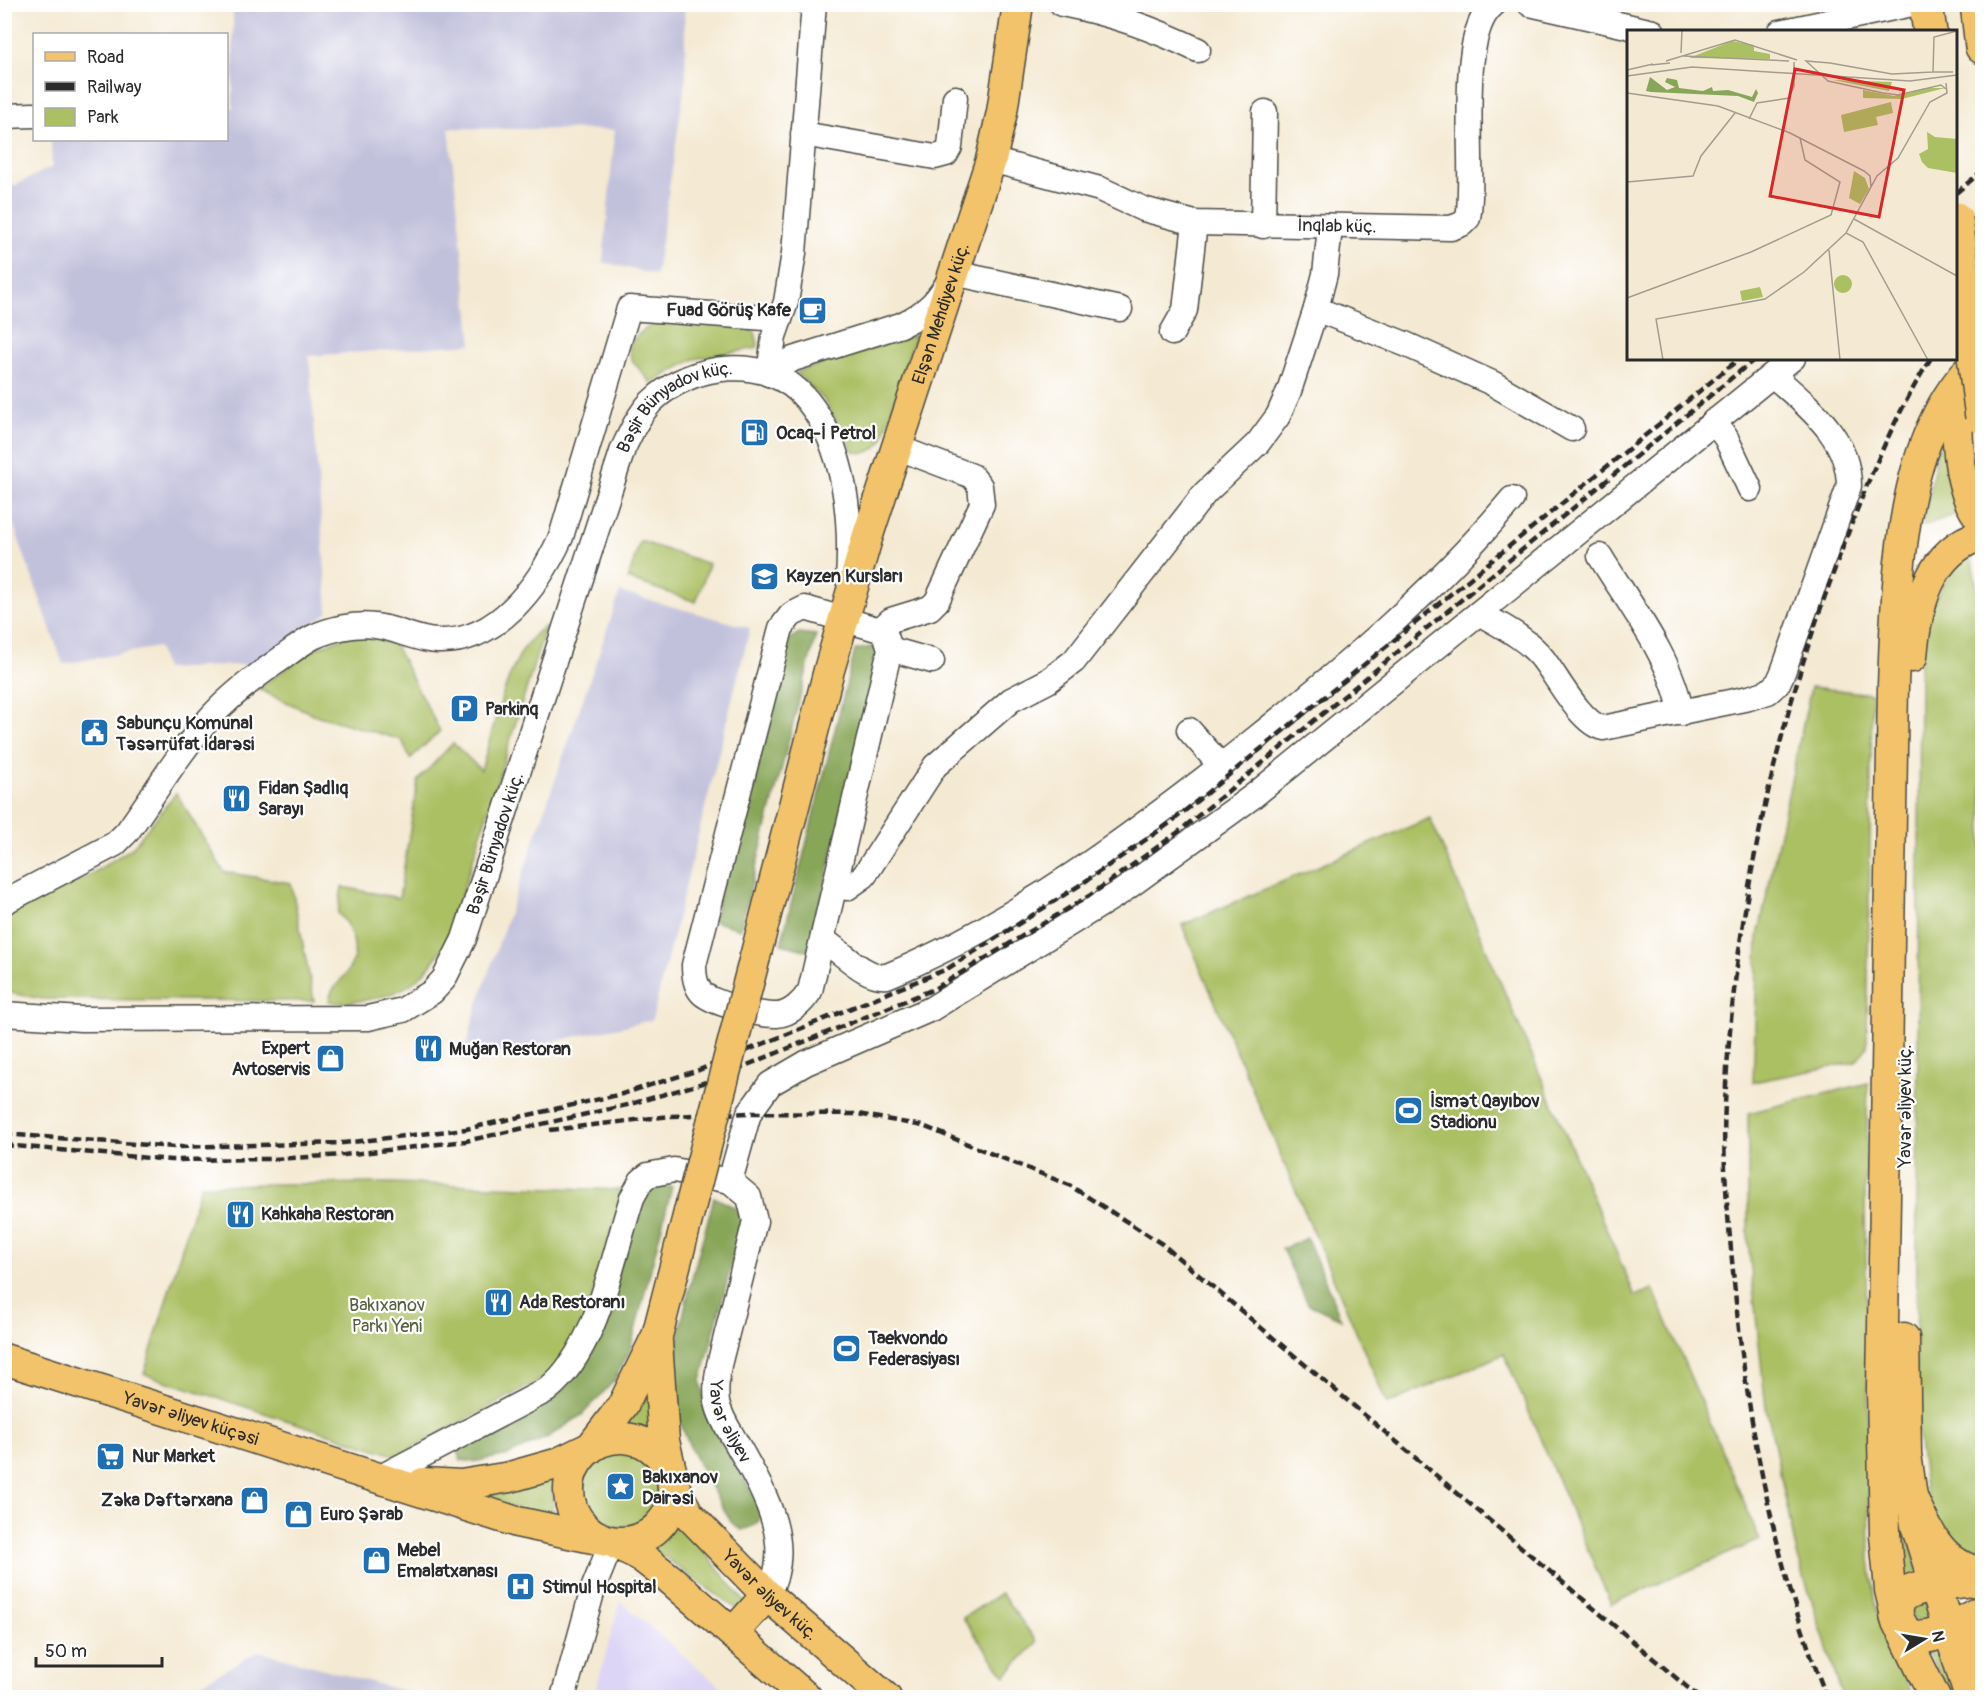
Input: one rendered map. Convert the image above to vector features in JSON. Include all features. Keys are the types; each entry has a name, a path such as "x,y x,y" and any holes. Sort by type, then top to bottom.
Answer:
{"highway":[{"path":"1926,4 1930,30"},
{"path":"1977,4 1983,47"},
{"path":"1957,226 1983,417"},
{"path":"1910,1496 1922,1523 1940,1550 1961,1567 1983,1576"},
{"path":"1983,1576 1913,1591 1901,1597 1896,1610 1897,1620 1908,1635 1914,1637 1928,1636 1983,1612"}],"main road":[{"name":"Elşən Mehdiyev küç.","path":"657,1336 844,618 896,447 991,160 1002,112 1018,4"},
{"path":"1897,612 1916,562 1925,549 1935,539 1957,526 1982,520 1969,500 1960,451 1957,406 1973,365"},
{"name":"Yavər Əliyev küç.","path":"1935,1698 1897,1620 1886,1565 1882,1435 1892,708 1904,533 1921,461 1939,412 1973,365"},
{"name":"Yavər Əliyev küç.","path":"1970,1698 1921,1544 1910,1496 1903,1408 1910,683 1915,630 1928,583 1945,556 1956,546 1983,535"},
{"path":"379,1478 517,1522 612,1542 638,1540 659,1526 672,1504 672,1478 660,1410 657,1336"},
{"path":"657,1336 623,1405 580,1458 573,1472 570,1502 585,1528 598,1537 645,1560 734,1632 807,1698"},
{"name":"Yavər Əliyev küçəsi","path":"4,1359 379,1478"},
{"path":"379,1478 440,1484 480,1483 556,1464 606,1440 623,1438 639,1441 654,1449 665,1462 672,1478"},
{"name":"Yavər Əliyev küç.","path":"672,1478 689,1515 766,1595 886,1698"},
{"path":"734,1632 766,1595"},
{"path":"1983,1624 1977,1640 1976,1662 1983,1693"}],"street":[{"path":"769,374 791,276 814,4"},
{"path":"1062,4 1110,14 1151,28 1198,50"},
{"name":"İnqlab küç.","path":"991,160 1100,189 1143,209 1195,223 1330,228 1451,228 1462,225 1468,218 1471,52 1484,16 1494,4"},
{"path":"1530,4 1644,30"},
{"path":"1789,30 1912,4"},
{"path":"802,134 935,157 946,154 950,147 956,98"},
{"path":"1263,226 1265,112"},
{"path":"4,116 33,115"},
{"path":"1172,333 1185,310 1195,223"},
{"path":"835,886 847,888 864,876 924,780 953,748 1020,693 1048,681 1074,661 1205,493 1269,430 1289,391 1316,309 1325,274 1330,228"},
{"path":"769,374 792,359 901,325 916,318 929,310 954,273 1120,309"},
{"path":"4,902 115,844 127,832 210,717 255,677 314,637 357,626 376,626 436,642 454,640 474,634 495,622 525,598 544,572 561,537 629,308 780,319"},
{"path":"1316,309 1405,344 1491,383 1572,429"},
{"path":"379,1478 547,1390 563,1377 589,1335 632,1198 636,1188 648,1175 674,1170 730,1181 749,1113 770,1084 806,1063 931,1009 1121,892 1252,797 1791,360"},
{"name":"Bəşir Bünyadov küç.","path":"4,1014 81,1019 349,1020 403,1010 432,992 444,979 464,939 632,429 646,409 661,394 696,374 733,368 769,374 795,388 807,400 830,440 838,466 848,517 844,618"},
{"path":"1479,613 1526,641 1542,657 1581,712 1595,727 1603,728 1681,713 1768,692 1778,683 1846,497 1849,473 1833,435 1823,421 1774,375"},
{"path":"1714,421 1726,438 1750,489"},
{"path":"896,447 972,476 980,486 982,504 937,601 930,608 901,615 885,640 824,940 810,991 804,1001 783,1013 762,1013 713,1000 701,992 694,976 695,954 781,628 791,615 806,608 844,618 885,640 932,661"},
{"path":"824,940 870,975 887,976 987,927 1072,874 1160,814 1316,690 1473,547 1512,499"},
{"path":"1600,556 1668,668 1678,694 1681,713"},
{"path":"1189,730 1221,766"},
{"name":"Yavər Əliyev","path":"730,1181 749,1197 755,1221 719,1365 716,1383 717,1401 723,1419 766,1496 772,1513 778,1565 774,1582 766,1595"},
{"path":"563,1698 593,1589 612,1542"}],"shaded area":[{"path":"248,4 684,5 686,77 656,275 603,262 615,130 449,128 472,344 309,356 328,612 257,664 165,669 158,647 63,664 5,501 4,410 14,406 4,394 5,190 52,167 51,141 228,141 228,107 233,108 233,11 248,10"},
{"path":"620,592 750,628 652,1020 462,1061 477,1006"},
{"path":"620,1601 732,1697 594,1697"},
{"path":"259,1651 425,1697 176,1697"}],"green space":[{"path":"668,320 741,323 755,332 757,348 694,359 651,383 631,359 629,345 646,329"},
{"path":"915,335 882,441 869,451 862,453 853,451 824,400 796,372"},
{"path":"1948,422 1962,512 1923,526 1939,444"},
{"path":"640,541 709,564 696,602 628,579"},
{"path":"1971,554 1982,619 1982,1567 1929,1519 1916,1418 1920,659 1931,608 1946,577"},
{"path":"546,626 448,939 424,973 394,993 343,1003 329,1001 334,988 353,962 354,954 353,939 338,913 342,887 399,898 418,780 453,743 481,770 497,712 512,670 533,637"},
{"path":"799,633 816,635 740,929 713,921 783,643"},
{"path":"350,635 375,638 394,644 440,731 410,759 402,740 315,715 258,689 316,648"},
{"path":"883,645 809,951 781,944 855,650"},
{"path":"1811,687 1872,694 1867,1047 1856,1062 1753,1082 1758,936"},
{"path":"176,793 224,872 291,883 314,1001 43,999 5,992 4,914 85,878 132,848"},
{"name":"İsmət Qayıbov Stadionu","path":"1430,818 1635,1296 1653,1289 1760,1540 1611,1604 1504,1354 1387,1404 1182,925"},
{"path":"1868,1083 1865,1198 1870,1560 1877,1612 1896,1662 1914,1697 1843,1697 1841,1692 1797,1555 1765,1400 1748,1241 1748,1113"},
{"name":"Bakıxanov Parkı Yeni","path":"390,1183 624,1190 585,1321 552,1374 397,1456 144,1374 201,1185"},
{"path":"660,1186 672,1187 630,1350 614,1381 582,1415 548,1437 509,1455 473,1462 461,1460 458,1451 465,1442 567,1386 647,1191"},
{"path":"714,1197 736,1208 741,1220 741,1229 701,1381 709,1415 716,1430 732,1461 760,1505 757,1522 741,1530 731,1522 697,1462 681,1424 676,1399 675,1371 678,1341 691,1280"},
{"path":"1307,1238 1341,1319 1308,1304 1282,1249"},
{"path":"651,1365 652,1434 623,1426"},
{"name":"Bakıxanov Dairəsi","path":"621,1451 636,1454 648,1462 656,1474 659,1489 656,1504 648,1516 636,1524 621,1527 606,1524 594,1516 586,1504 583,1489 586,1474 594,1462 606,1454"},
{"path":"552,1474 553,1519 481,1498"},
{"path":"1892,1474 1921,1582 1904,1584"},
{"path":"680,1522 745,1602 738,1610 653,1549"},
{"path":"1001,1593 1037,1642 1005,1676 963,1618"},
{"path":"1923,1600 1935,1612 1926,1625 1911,1617 1912,1606"},
{"path":"1940,1642 1963,1697 1953,1697 1924,1646"}],"railway":[{"path":"1957,192 1982,171"},
{"path":"1957,318 1982,277"},
{"path":"4,1134 175,1147 343,1143 466,1129 622,1094 699,1070 947,969 1080,885 1170,823 1738,360"},
{"path":"4,1145 171,1160 272,1159 344,1155 466,1141 627,1105 703,1083 934,989 1089,896 1177,833 1754,360"},
{"path":"1827,1698 1791,1594 1754,1434 1739,1325 1727,1208 1724,1125 1729,1039 1745,909 1757,845 1771,781 1805,655 1872,473 1899,414 1930,360"},
{"path":"550,1130 670,1116 749,1113 858,1114 923,1126 1069,1185 1162,1244 1700,1698"}],"place":[{"name":"Fuad Görüş Kafe","path":"812,310"},
{"name":"Ocaq-İ Petrol","path":"755,433"},
{"name":"Kayzen Kursları","path":"765,576"},
{"name":"Parkinq","path":"464,709"},
{"name":"Sabunçu Komunal Təsərrüfat İdarəsi","path":"95,733"},
{"name":"Fidan Şadlıq Sarayı","path":"237,798"},
{"name":"Muğan Restoran","path":"428,1049"},
{"name":"Expert Avtoservis","path":"331,1058"},
{"name":"İsmət Qayıbov Stadionu","path":"1409,1111"},
{"name":"Kahkaha Restoran","path":"240,1214"},
{"name":"Ada Restoranı","path":"498,1302"},
{"name":"Taekvondo Federasiyası","path":"847,1348"},
{"name":"Nur Market","path":"111,1456"},
{"name":"Bakıxanov Dairəsi","path":"621,1487"},
{"name":"Zəka Dəftərxana","path":"254,1500"},
{"name":"Euro Şərab","path":"299,1514"},
{"name":"Mebel Emalatxanası","path":"376,1560"},
{"name":"Stimul Hospital","path":"521,1587"}]}
